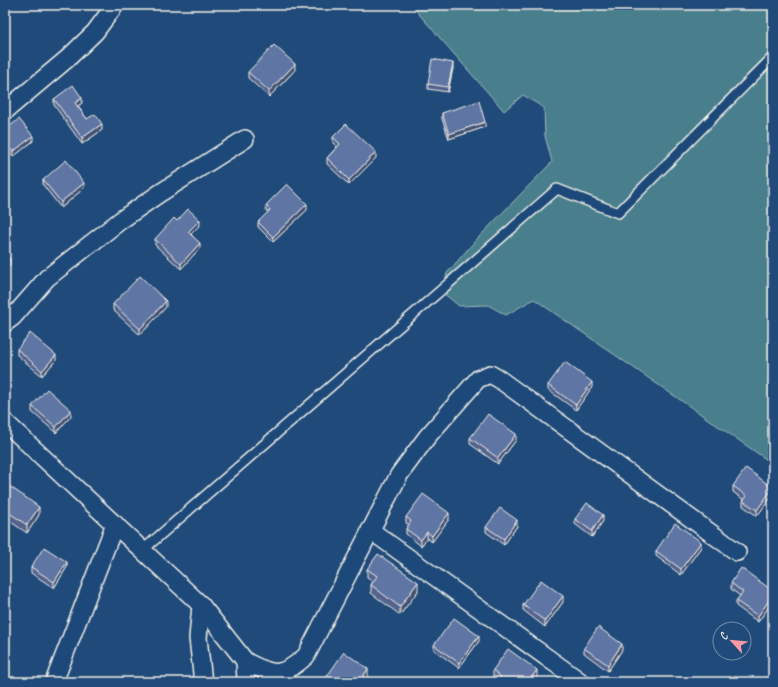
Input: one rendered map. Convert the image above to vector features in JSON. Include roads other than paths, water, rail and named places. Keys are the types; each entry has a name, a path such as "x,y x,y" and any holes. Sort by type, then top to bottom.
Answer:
{"street":[{"path":"5,111 67,59 95,32 115,5"},
{"path":"5,323 13,317 47,278 120,220 245,139"},
{"path":"5,422 201,604 245,661 263,671 276,673 292,668 306,656 328,616 399,475 427,437 478,379 490,374 499,379 737,552"},
{"path":"54,682 115,524"},
{"path":"370,530 582,682"},
{"path":"201,604 198,638 203,682"},
{"path":"245,661 246,682"}],"lane":[{"path":"143,550 557,189 618,213 773,57"}]}
